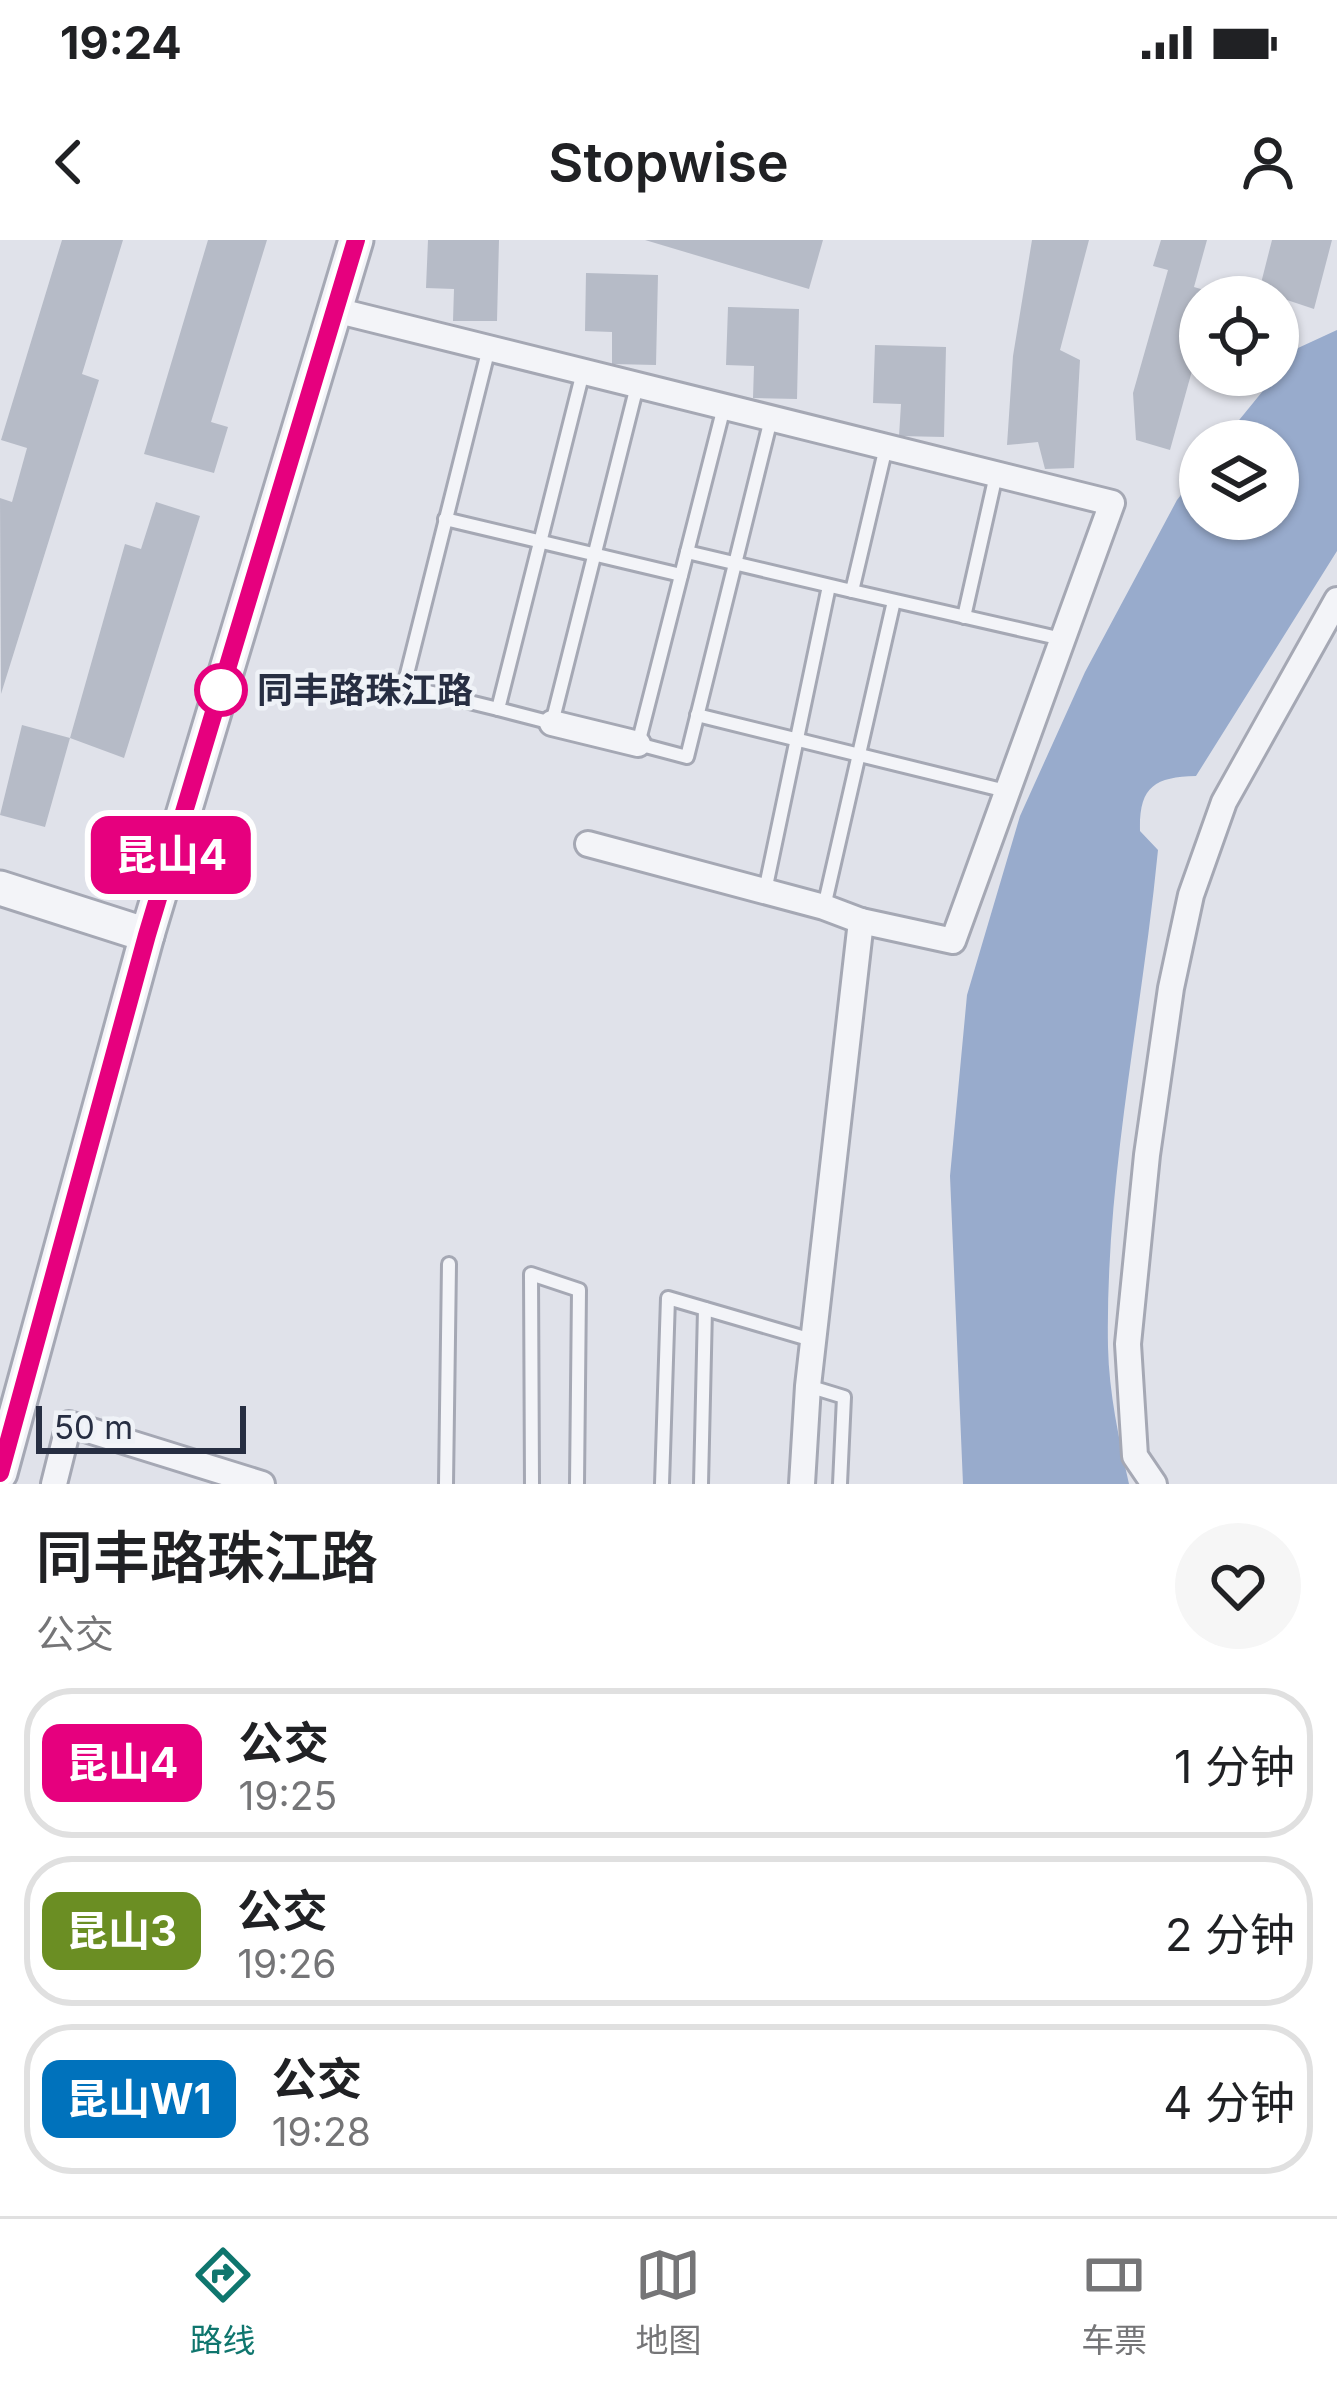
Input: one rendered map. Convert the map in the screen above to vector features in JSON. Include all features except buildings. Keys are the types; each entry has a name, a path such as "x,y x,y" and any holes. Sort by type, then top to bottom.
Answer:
{"street":[{"path":"0,1473 147,935 356,240"},
{"path":"335,310 1112,503 953,941 861,921 588,844"},
{"path":"1154,1484 1135,1456 1128,1343 1171,988 1191,895 1224,802 1337,600"},
{"path":"552,723 638,744"},
{"path":"0,888 147,935"},
{"path":"802,1484 808,1386 861,921"},
{"path":"54,1484 69,1424 262,1484"}],"lane":[{"path":"488,348 404,686 552,723 637,385"},
{"path":"498,709 583,372"},
{"path":"724,407 638,744 687,757 771,418"},
{"path":"852,592 886,447"},
{"path":"964,617 997,474"},
{"path":"446,519 681,575"},
{"path":"687,552 1063,639"},
{"path":"765,891 829,586"},
{"path":"824,907 894,601"},
{"path":"697,715 1008,791"},
{"path":"446,1484 448,1264"},
{"path":"532,1484 531,1274 579,1290 577,1484"},
{"path":"662,1484 668,1298 813,1340"},
{"path":"701,1484 705,1309"},
{"path":"808,1386 844,1397 840,1484"}],"water":[{"path":"1337,330 1337,551 1196,776 1169,779 1152,787 1140,816 1140,831 1158,850 1118,1160 1109,1284 1110,1381 1129,1484 963,1484 950,1176 967,995 1020,816 1085,672 1177,500 1179,540 1299,540 1299,420 1239,420 1259,396 1299,396 1299,348"}],"bus line":[{"name":"昆山4","path":"0,1473 147,935 356,240"}],"place":[{"name":"同丰路珠江路","path":"221,690"}]}
